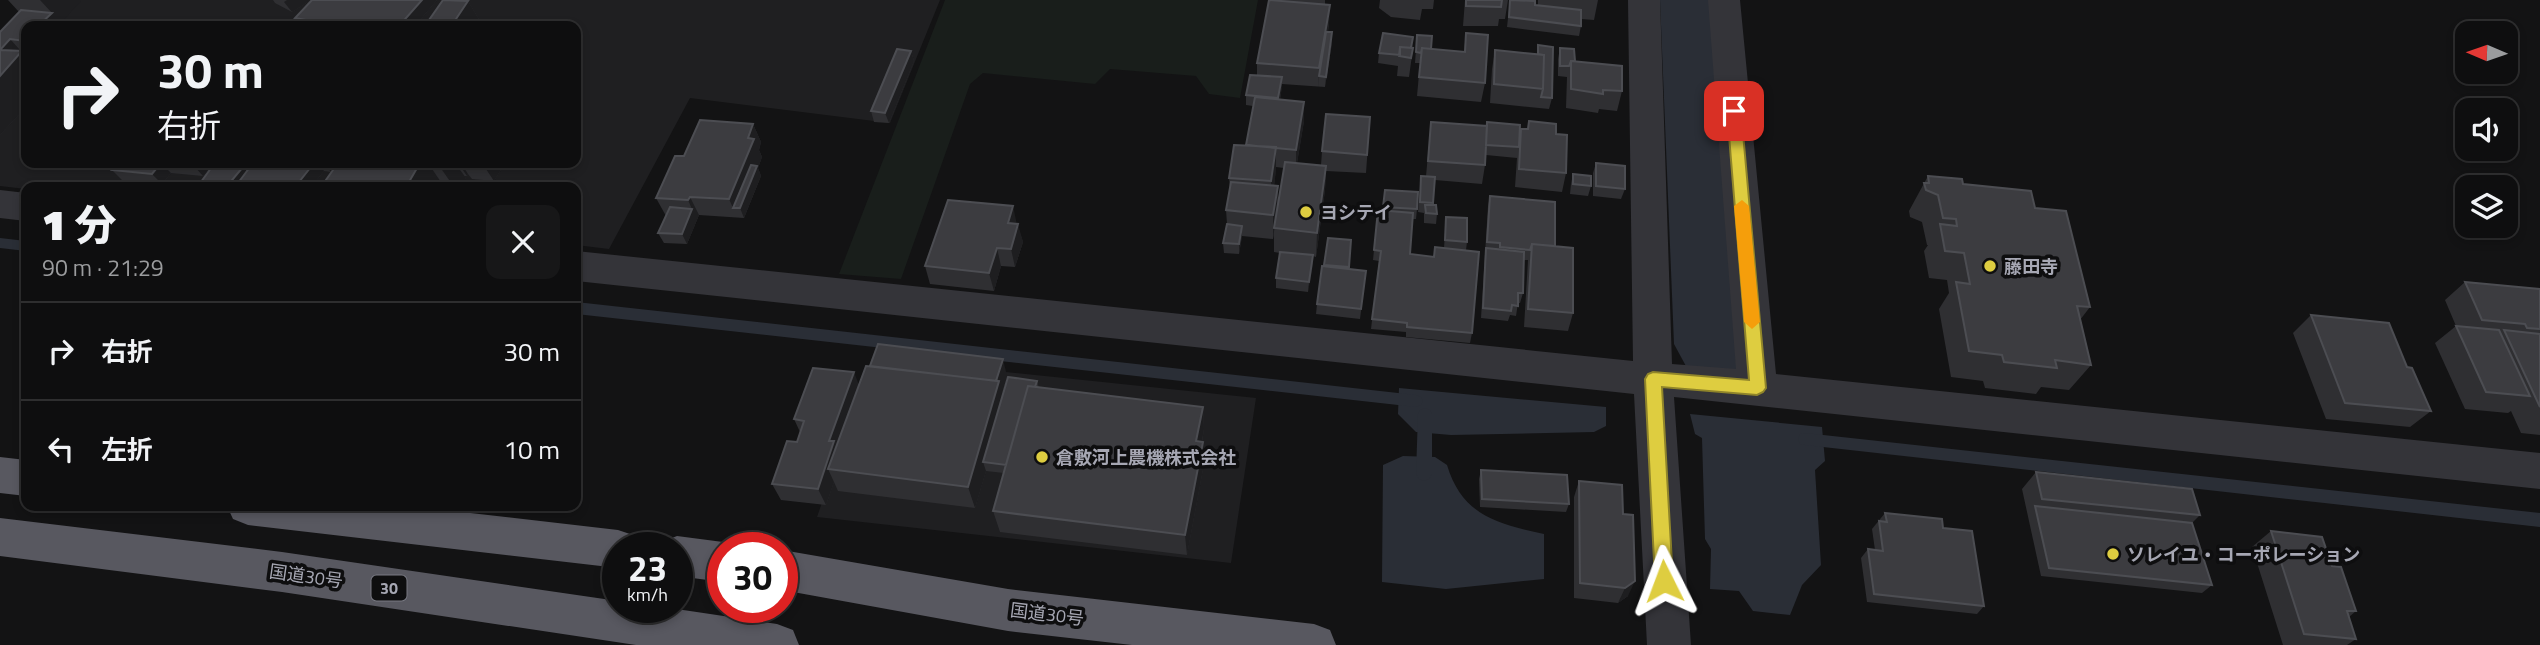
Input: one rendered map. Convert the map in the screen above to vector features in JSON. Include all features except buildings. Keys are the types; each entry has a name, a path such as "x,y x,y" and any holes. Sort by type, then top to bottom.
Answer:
{"highway":[{"path":"0,475 21,477"},
{"path":"291,511 602,547"},
{"name":"国道30号","path":"0,537 282,572 777,645"},
{"name":"国道30号","path":"798,573 1007,610 1314,645"}],"street":[{"path":"1644,0 1653,379 1669,645"},
{"path":"1724,0 1757,388"},
{"path":"0,204 21,206"},
{"path":"581,267 2540,471"}],"shaded area":[{"path":"42,0 940,0 890,123 690,98 609,249 581,246 581,182 21,182 21,188 0,186 0,44 21,22 21,168 581,168 581,21 22,21"},
{"path":"945,0 1258,0 1240,98 1209,94 1196,76 1110,69 1095,84 983,73 970,84 901,279 839,274"},
{"name":"倉敷河上農機株式会社","path":"872,358 1256,398 1231,563 817,517"},
{"path":"1399,388 1606,407 1606,426 1594,432 1451,435 1416,432 1398,414"},
{"path":"1690,414 1822,427 1825,461 1815,470 1821,565 1802,585 1790,615 1753,611 1739,591 1710,589 1711,549 1705,539 1702,438 1695,434"},
{"path":"1403,456 1435,457 1447,465 1462,495 1484,515 1511,526 1544,534 1544,579 1446,589 1382,582 1383,465"}],"waterway":[{"path":"1694,0 1716,344"},
{"path":"0,243 21,245"},
{"path":"581,309 1416,401"},
{"path":"1424,474 1425,414"},
{"path":"1805,439 2540,520"}],"slow traffic":[{"path":"1742,206 1752,322"}],"place":[{"name":"ヨシテイ","path":"1306,212"},
{"name":"藤田寺","path":"1990,266"},
{"name":"倉敷河上農機株式会社","path":"1042,457"},
{"name":"ソレイユ・コーポレーション","path":"2113,554"}],"route":[{"path":"1664,581 1653,379 1757,388 1734,111"}]}
